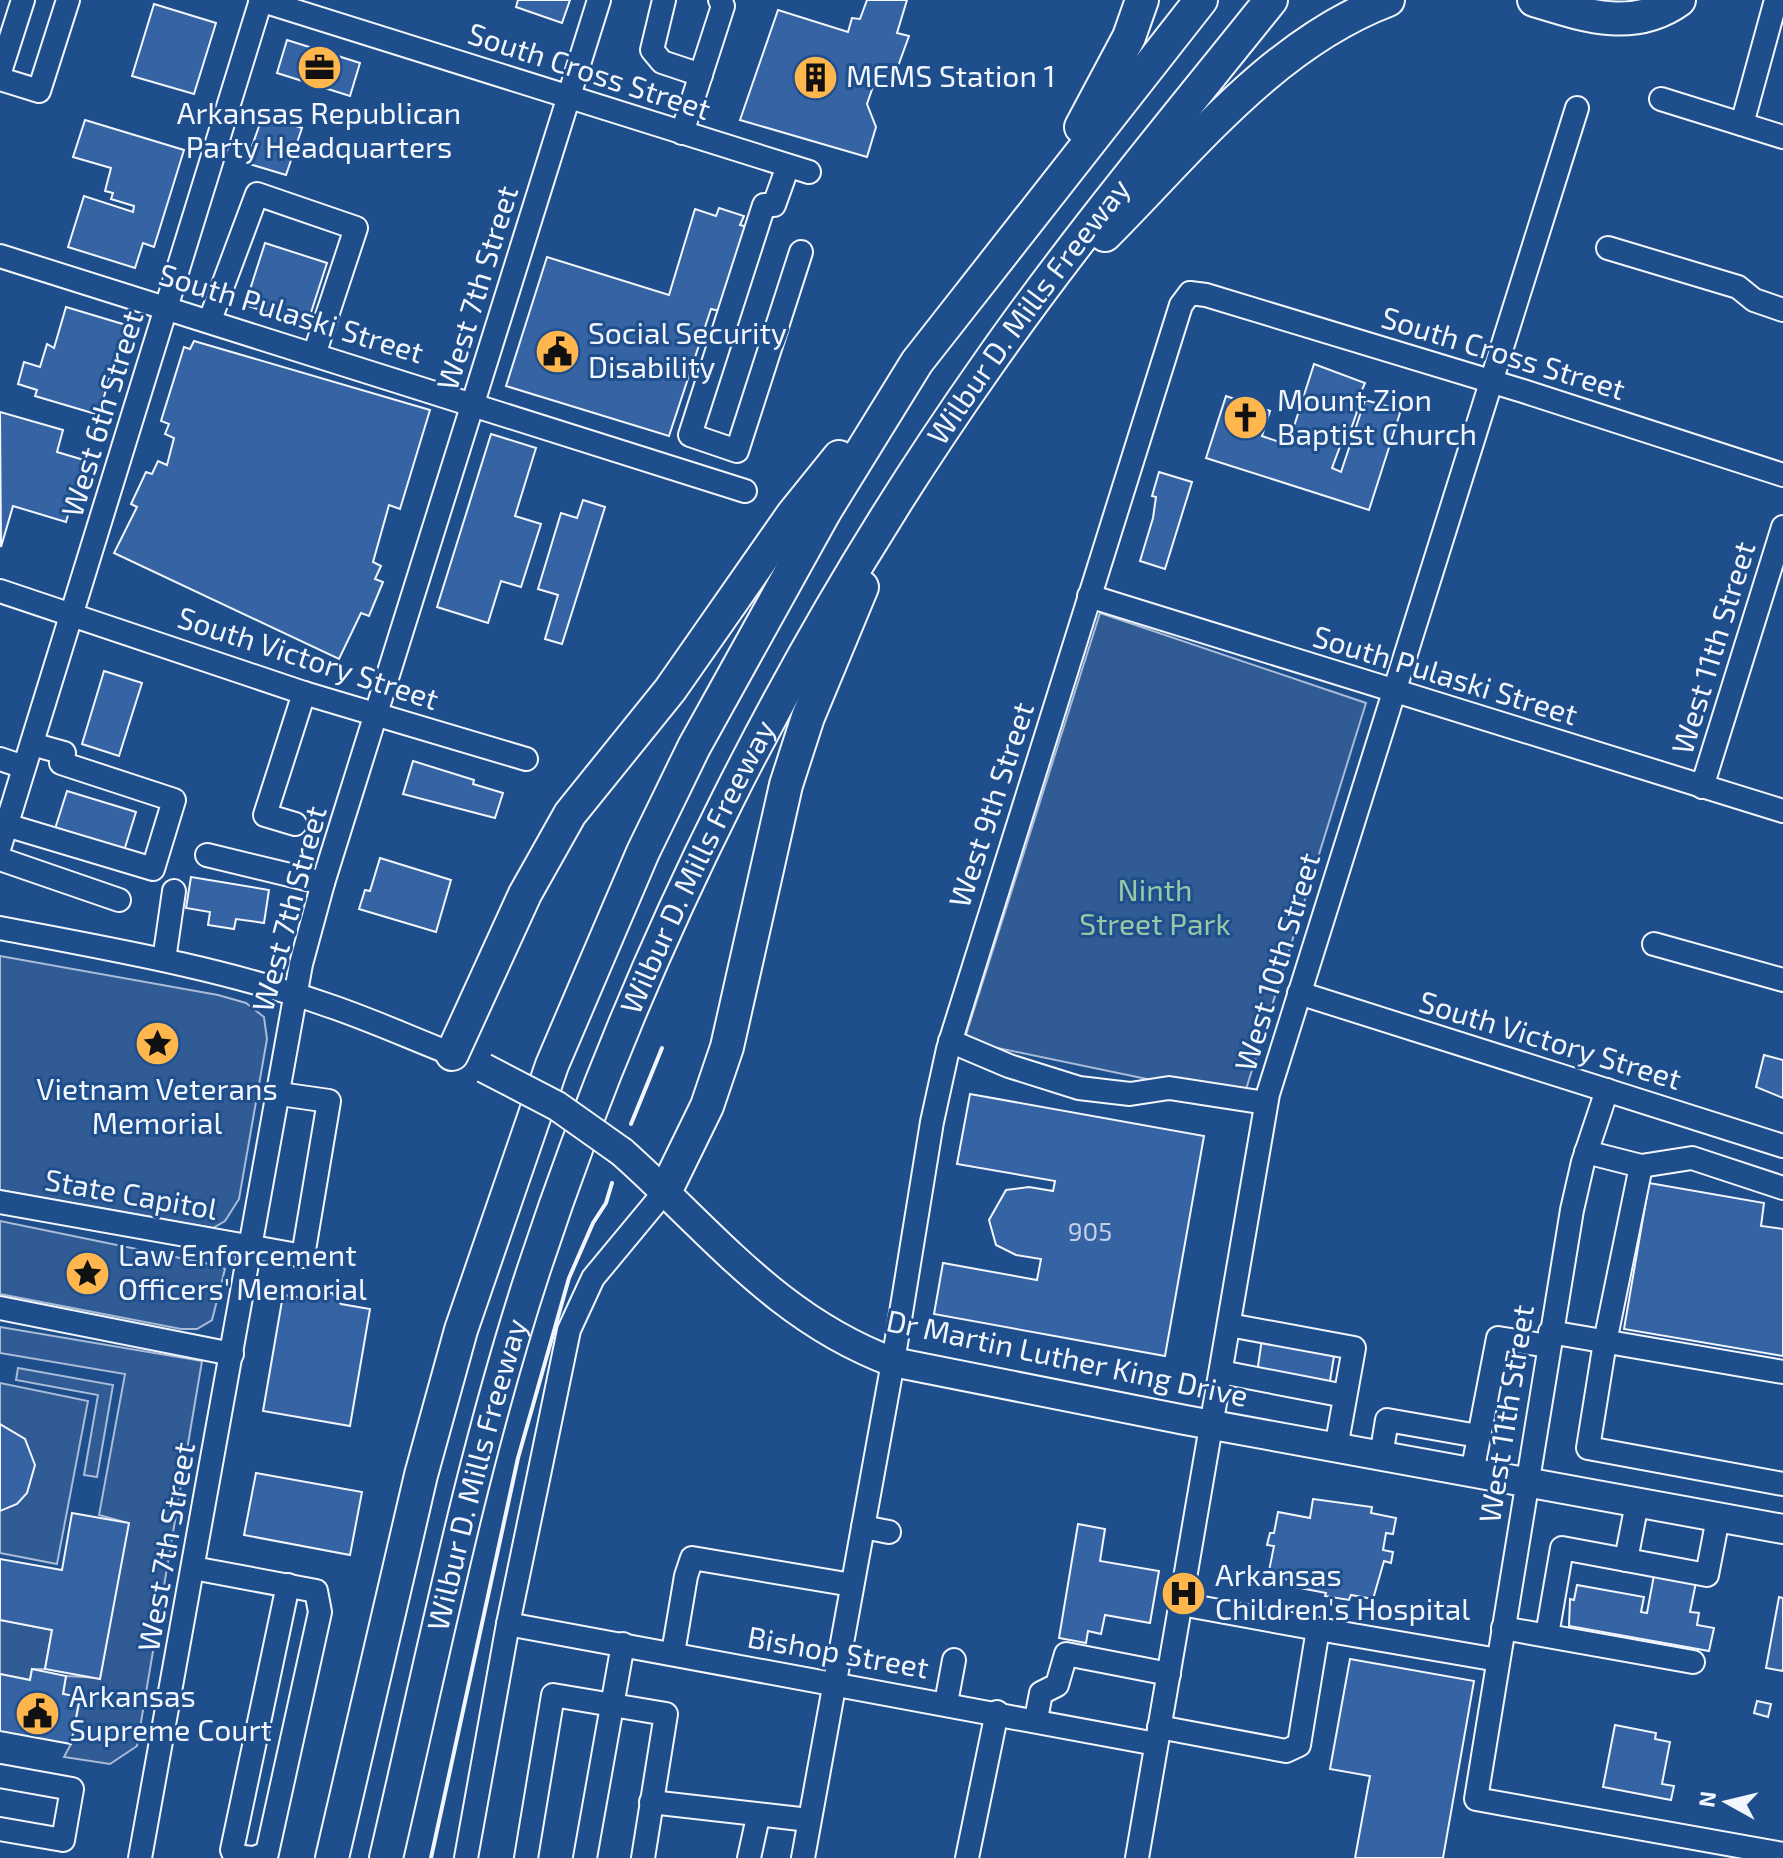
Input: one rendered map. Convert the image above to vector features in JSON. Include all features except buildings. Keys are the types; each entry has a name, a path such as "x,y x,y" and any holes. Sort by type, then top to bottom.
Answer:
{"highway":[{"path":"1041,201 1129,37 1142,0"},
{"name":"Wilbur D. Mills Freeway","path":"332,1858 421,1475 461,1330 511,1176 568,1024 694,747 825,511 917,362 1201,0"},
{"name":"Wilbur D. Mills Freeway","path":"386,1858 472,1487 511,1344 556,1204 647,972 722,809 835,601 897,499 1015,325 1067,254 1271,0"},
{"path":"1015,325 1212,126 1284,59 1336,24 1388,0"},
{"path":"1534,0 1580,14 1614,20 1652,15 1679,0"},
{"path":"452,1054 525,894 570,814 670,690 793,514 917,362"},
{"path":"666,1190 707,1106 727,1047 776,823 808,717 897,499"}],"main road":[{"name":"Dr Martin Luther King Drive","path":"452,1054 557,1106 622,1152 666,1190 790,1309 853,1347 893,1362 1212,1425 1783,1529"}],"street":[{"path":"0,72 23,0"},
{"path":"0,79 39,91 68,0"},
{"name":"South Cross Street","path":"261,0 798,169 774,205 764,205 690,435 737,451 801,252"},
{"name":"West 6th Street","path":"3,835 261,0"},
{"name":"West 7th Street","path":"140,1858 280,1094 295,995 323,883 599,0"},
{"path":"664,0 652,50 662,62 701,75"},
{"path":"682,133 723,6 720,0"},
{"path":"1742,124 1776,0"},
{"path":"1661,99 1783,137"},
{"name":"West 10th Street","path":"1137,1858 1266,1103 1577,108"},
{"path":"210,320 257,194 356,228 315,352"},
{"path":"1608,248 1738,287 1754,300 1783,310"},
{"name":"South Pulaski Street","path":"0,256 315,352 745,491"},
{"name":"West 9th Street","path":"803,1858 893,1362 932,1122 950,1041 1181,305 1190,293 1204,294"},
{"name":"South Cross Street","path":"1204,294 1493,381 1783,475"},
{"name":"West 11th Street","path":"1702,787 1783,527"},
{"name":"South Victory Street","path":"0,591 304,693 526,759"},
{"name":"South Pulaski Street","path":"1089,596 1783,811"},
{"path":"295,824 265,815 304,693"},
{"path":"3,835 153,869 174,800 61,763 64,753 32,744"},
{"path":"0,759 24,767"},
{"path":"207,855 323,883"},
{"path":"0,859 119,900"},
{"path":"164,960 174,891"},
{"name":"Dr Martin Luther King Drive","path":"0,928 164,960 295,995 452,1054"},
{"path":"1654,944 1783,980"},
{"name":"South Victory Street","path":"1299,993 1783,1146"},
{"path":"950,1041 1009,1066 1079,1088 1130,1094 1169,1088 1266,1103"},
{"name":"West 11th Street","path":"1607,1090 1586,1152 1549,1339 1476,1799 1783,1854"},
{"name":"State Capitol","path":"0,1202 303,1256 329,1101 280,1094"},
{"path":"1586,1152 1641,1166 1674,1158 1692,1158 1783,1188"},
{"path":"1641,1166 1605,1342 1588,1448 1783,1484"},
{"path":"466,1858 508,1624 569,1330 593,1278 666,1190"},
{"path":"0,1308 232,1354"},
{"path":"1229,1325 1354,1348 1336,1448"},
{"path":"1472,1473 1498,1338 1605,1342 1783,1372"},
{"path":"1221,1372 1345,1396"},
{"path":"1381,1456 1387,1420 1478,1436"},
{"path":"1626,1560 1637,1503"},
{"path":"1547,1635 1562,1548 1707,1575 1718,1518"},
{"path":"863,1527 889,1532"},
{"path":"673,1653 692,1558 852,1585"},
{"path":"193,1568 288,1585 316,1591 320,1612 267,1853 253,1858 235,1856 232,1850 288,1585"},
{"path":"1181,1604 1498,1660"},
{"name":"Bishop Street","path":"508,1624 1036,1719 1286,1751 1299,1745 1318,1629"},
{"path":"1503,1628 1693,1662"},
{"path":"585,1858 623,1644"},
{"path":"1036,1719 1041,1693 1057,1685 1066,1654 1169,1674"},
{"path":"946,1703 954,1660"},
{"path":"526,1858 553,1695 666,1714 643,1858"},
{"path":"967,1858 997,1712"},
{"path":"0,1776 72,1789 63,1840 0,1829"},
{"path":"651,1802 758,1817 809,1820"},
{"path":"749,1858 758,1817"}],"green space":[{"name":"Ninth Street Park","path":"1100,613 1366,703 1243,1099 964,1041"},
{"path":"0,956 218,995 246,1003 264,1017 267,1039 239,1199 225,1221 213,1228 0,1190"},
{"path":"0,1221 219,1266 225,1269 212,1320 197,1329 181,1329 0,1294"},
{"path":"0,1327 202,1361 137,1746 110,1764 64,1757 71,1744 80,1698 63,1694 66,1676 100,1678 128,1523 99,1515 125,1374 0,1353"},
{"path":"18,1368 113,1385 97,1477 84,1475 98,1395 16,1380"},
{"path":"0,1383 88,1401 57,1564 0,1553"},
{"path":"0,1620 52,1630 45,1669 32,1669 30,1680 0,1674"}],"wall":[{"path":"631,1124 662,1048"},
{"path":"431,1858 518,1458 569,1278 593,1223 606,1203 612,1183"}],"place":[{"name":"Arkansas Republican Party Headquarters","path":"319,68"},
{"name":"MEMS Station 1","path":"815,77"},
{"name":"Social Security Disability","path":"557,351"},
{"name":"Mount Zion Baptist Church","path":"1246,418"},
{"name":"Vietnam Veterans Memorial","path":"157,1044"},
{"name":"Law Enforcement Officers' Memorial","path":"87,1273"},
{"name":"Arkansas Children's Hospital","path":"1184,1593"},
{"name":"Arkansas Supreme Court","path":"38,1714"}]}
